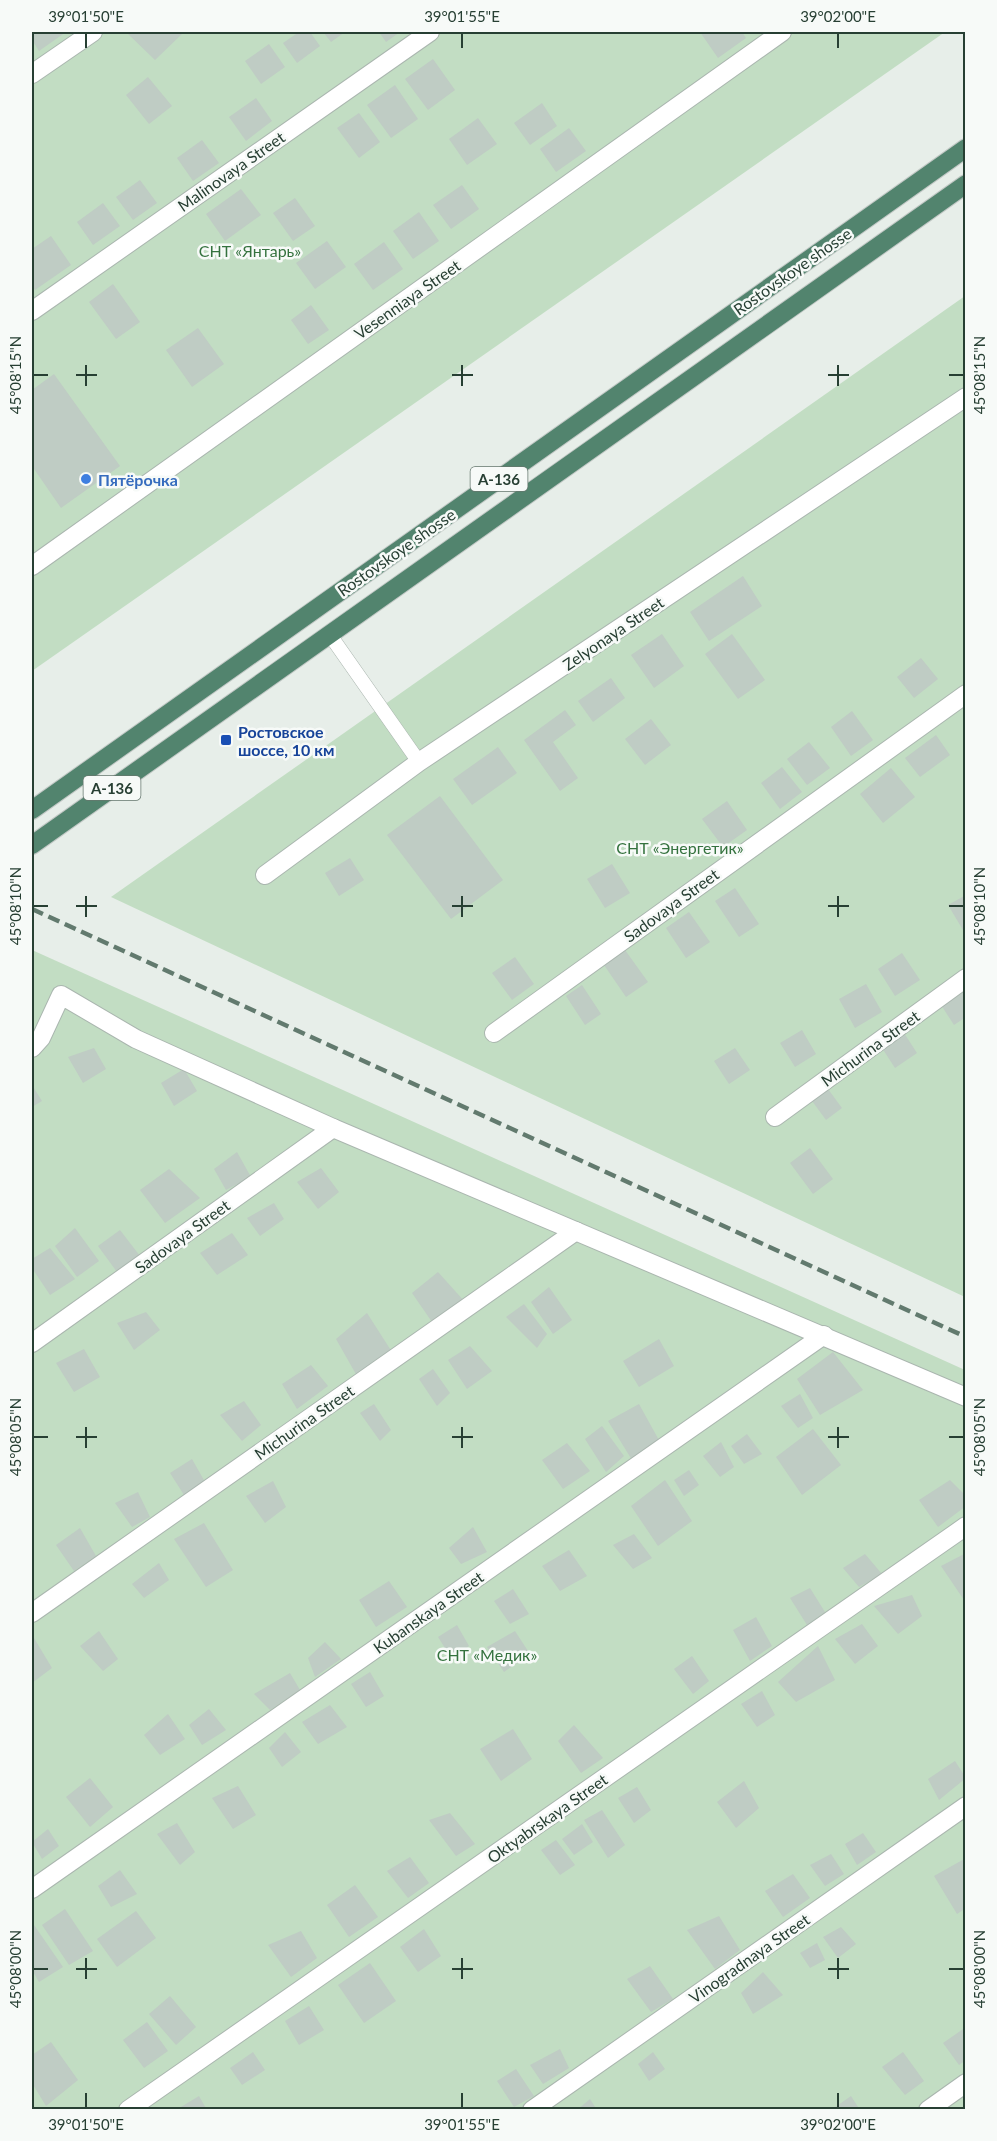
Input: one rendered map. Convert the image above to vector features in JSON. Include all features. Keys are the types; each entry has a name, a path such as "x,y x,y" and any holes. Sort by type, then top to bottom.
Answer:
{"highway":[{"name":"Rostovskoye shosse","path":"32,810 966,148"},
{"name":"Rostovskoye shosse","path":"32,845 966,184"}],"street":[{"path":"32,74 93,32"},
{"name":"Malinovaya Street","path":"32,311 430,32"},
{"name":"Vesenniaya Street","path":"32,566 782,32"},
{"name":"Zelyonaya Street","path":"265,875 419,762 966,397"},
{"name":"Sadovaya Street","path":"494,1033 966,694"},
{"name":"Michurina Street","path":"775,1117 966,978"},
{"path":"32,1048 41,1038 61,995 136,1039 333,1128 966,1397"},
{"name":"Sadovaya Street","path":"32,1343 333,1128"},
{"name":"Michurina Street","path":"32,1613 576,1231"},
{"name":"Kubanskaya Street","path":"32,1889 824,1335"},
{"name":"Oktyabrskaya Street","path":"128,2109 966,1526"},
{"name":"Vinogradnaya Street","path":"532,2109 966,1806"},
{"path":"928,2109 966,2083"}],"lane":[{"path":"330,635 419,762"}],"green space":[{"name":"СНТ «Янтарь»","path":"32,32 945,32 32,671"},
{"name":"СНТ «Энергетик»","path":"965,296 965,1297 111,897"},
{"name":"СНТ «Медик»","path":"32,950 965,1370 965,2109 32,2109"}],"building":[{"path":"32,32 66,32 39,51 32,40"},
{"path":"126,32 179,32 182,34 155,60"},
{"path":"299,32 310,32 320,46 297,63 283,43"},
{"path":"323,32 345,32 331,42"},
{"path":"379,32 400,32 386,42"},
{"path":"700,32 742,32 746,38 718,58"},
{"path":"269,44 285,67 261,84 245,61"},
{"path":"433,59 455,90 428,110 405,79"},
{"path":"148,77 172,106 149,124 126,95"},
{"path":"395,85 418,119 391,138 367,105"},
{"path":"256,98 272,121 246,141 229,117"},
{"path":"542,103 557,126 530,145 514,123"},
{"path":"359,113 380,142 359,158 337,128"},
{"path":"478,118 497,144 467,165 449,139"},
{"path":"569,128 586,151 556,172 540,149"},
{"path":"202,140 219,163 193,181 177,158"},
{"path":"140,180 157,203 133,220 116,197"},
{"path":"462,185 479,209 451,229 433,205"},
{"path":"241,189 261,215 225,241 206,214"},
{"path":"295,198 315,226 293,241 273,213"},
{"path":"103,203 120,226 93,245 77,222"},
{"path":"419,212 439,241 413,259 393,231"},
{"path":"51,236 71,265 35,290 32,285 32,249"},
{"path":"327,241 346,267 315,289 296,263"},
{"path":"384,242 403,269 373,290 354,264"},
{"path":"113,284 140,322 116,339 89,302"},
{"path":"311,305 329,330 308,344 291,320"},
{"path":"198,328 224,364 192,387 166,350"},
{"path":"54,374 120,466 61,508 32,466 32,390"},
{"path":"743,576 762,606 709,641 690,612"},
{"path":"662,634 684,666 654,688 631,655"},
{"path":"732,634 765,680 738,699 705,654"},
{"path":"921,658 938,679 914,698 897,677"},
{"path":"611,678 625,698 593,722 578,701"},
{"path":"565,710 576,725 553,742 578,778 560,791 524,740"},
{"path":"852,711 873,740 851,756 831,727"},
{"path":"651,719 671,745 645,765 625,739"},
{"path":"936,735 950,755 920,777 905,758"},
{"path":"809,742 830,768 807,785 787,759"},
{"path":"498,747 517,773 472,805 453,779"},
{"path":"782,767 802,792 780,809 761,783"},
{"path":"891,768 915,797 883,823 860,794"},
{"path":"440,796 503,880 451,919 387,835"},
{"path":"727,801 747,830 723,847 702,819"},
{"path":"350,858 364,880 339,896 325,873"},
{"path":"612,864 630,893 605,908 587,879"},
{"path":"735,888 759,924 739,937 715,901"},
{"path":"966,895 966,935 948,905"},
{"path":"689,912 710,942 686,958 666,928"},
{"path":"625,950 648,982 626,997 604,965"},
{"path":"902,953 920,980 895,996 878,969"},
{"path":"515,957 534,984 512,1000 492,973"},
{"path":"866,984 882,1012 855,1028 839,999"},
{"path":"582,985 601,1014 585,1025 566,996"},
{"path":"962,991 966,996 966,1017 954,1025 941,1005"},
{"path":"802,1030 816,1054 795,1067 780,1043"},
{"path":"904,1033 917,1053 895,1068 882,1048"},
{"path":"94,1048 106,1069 83,1083 68,1057"},
{"path":"735,1048 750,1070 729,1084 714,1061"},
{"path":"184,1069 197,1091 174,1106 161,1083"},
{"path":"32,1085 42,1101 32,1107"},
{"path":"828,1089 842,1108 826,1120 812,1101"},
{"path":"810,1148 833,1179 813,1194 790,1163"},
{"path":"237,1152 251,1177 226,1190 214,1169"},
{"path":"321,1168 339,1192 318,1209 297,1182"},
{"path":"169,1169 200,1198 165,1223 140,1190"},
{"path":"274,1203 284,1219 260,1236 247,1218"},
{"path":"75,1228 99,1261 77,1277 55,1246"},
{"path":"120,1230 140,1256 117,1272 98,1246"},
{"path":"232,1233 248,1255 217,1275 200,1253"},
{"path":"50,1248 75,1279 50,1295 32,1268 32,1259"},
{"path":"438,1272 465,1302 432,1322 412,1293"},
{"path":"549,1287 572,1320 553,1334 531,1302"},
{"path":"524,1304 547,1334 537,1348 506,1317"},
{"path":"146,1312 160,1330 134,1350 117,1323"},
{"path":"367,1313 392,1352 357,1376 336,1339"},
{"path":"659,1339 674,1366 639,1387 623,1361"},
{"path":"470,1346 492,1371 467,1389 448,1360"},
{"path":"84,1349 100,1377 74,1392 56,1363"},
{"path":"833,1352 863,1390 820,1415 797,1379"},
{"path":"311,1365 328,1386 297,1409 282,1384"},
{"path":"433,1369 450,1393 437,1406 419,1379"},
{"path":"800,1394 813,1418 798,1428 781,1406"},
{"path":"244,1401 261,1425 242,1441 220,1415"},
{"path":"374,1404 391,1430 380,1441 360,1413"},
{"path":"639,1404 660,1442 632,1460 608,1421"},
{"path":"602,1426 624,1456 606,1472 585,1439"},
{"path":"813,1429 841,1465 802,1495 776,1457"},
{"path":"747,1434 762,1454 744,1464 731,1446"},
{"path":"721,1442 734,1467 720,1477 703,1456"},
{"path":"567,1443 590,1471 563,1489 542,1460"},
{"path":"192,1459 205,1482 184,1495 170,1473"},
{"path":"689,1470 699,1485 684,1496 674,1480"},
{"path":"665,1480 692,1521 658,1546 631,1506"},
{"path":"950,1480 966,1496 966,1506 938,1527 919,1500"},
{"path":"273,1481 286,1507 265,1523 246,1496"},
{"path":"138,1492 150,1517 132,1527 115,1503"},
{"path":"204,1523 233,1570 206,1587 174,1539"},
{"path":"473,1527 487,1552 461,1564 449,1548"},
{"path":"80,1528 96,1556 74,1571 56,1545"},
{"path":"634,1534 652,1558 633,1569 613,1545"},
{"path":"569,1550 587,1576 560,1591 542,1566"},
{"path":"966,1553 966,1603 941,1566"},
{"path":"865,1554 882,1574 859,1587 843,1568"},
{"path":"159,1563 169,1580 144,1598 132,1584"},
{"path":"389,1581 407,1607 376,1627 359,1600"},
{"path":"810,1588 825,1612 807,1625 790,1598"},
{"path":"513,1589 529,1614 510,1624 494,1601"},
{"path":"912,1595 922,1616 898,1634 874,1606"},
{"path":"756,1617 772,1646 750,1661 733,1630"},
{"path":"862,1624 878,1646 855,1664 835,1639"},
{"path":"457,1625 469,1646 452,1659 438,1637"},
{"path":"99,1631 118,1659 103,1671 80,1646"},
{"path":"515,1631 530,1654 504,1672 487,1647"},
{"path":"34,1638 52,1668 32,1683 32,1640"},
{"path":"325,1642 341,1659 315,1677 308,1658"},
{"path":"818,1646 835,1680 796,1702 778,1682"},
{"path":"692,1656 709,1681 693,1694 674,1669"},
{"path":"370,1672 384,1696 366,1707 351,1684"},
{"path":"290,1673 300,1690 270,1710 254,1694"},
{"path":"762,1691 775,1715 757,1727 741,1704"},
{"path":"330,1705 347,1727 318,1744 302,1722"},
{"path":"209,1709 226,1730 202,1745 189,1725"},
{"path":"168,1714 185,1739 160,1755 144,1735"},
{"path":"574,1725 603,1758 581,1773 558,1741"},
{"path":"513,1729 532,1759 501,1781 480,1749"},
{"path":"285,1732 301,1752 282,1767 269,1748"},
{"path":"955,1761 966,1778 939,1800 928,1779"},
{"path":"90,1778 113,1807 90,1827 66,1797"},
{"path":"744,1781 759,1808 736,1828 717,1802"},
{"path":"238,1786 256,1815 233,1829 212,1798"},
{"path":"637,1787 651,1810 634,1823 618,1798"},
{"path":"602,1810 625,1845 608,1858 584,1820"},
{"path":"450,1813 475,1844 456,1856 429,1820"},
{"path":"177,1823 195,1852 180,1865 157,1834"},
{"path":"582,1824 593,1842 574,1855 562,1839"},
{"path":"48,1829 59,1846 42,1859 32,1842"},
{"path":"863,1833 876,1852 857,1865 845,1844"},
{"path":"556,1840 575,1865 560,1875 541,1850"},
{"path":"831,1854 844,1874 825,1886 810,1865"},
{"path":"410,1857 429,1883 408,1898 387,1871"},
{"path":"966,1858 966,1908 957,1914 934,1876"},
{"path":"120,1870 137,1894 111,1907 98,1886"},
{"path":"793,1874 810,1898 783,1917 765,1891"},
{"path":"355,1885 378,1917 349,1937 327,1905"},
{"path":"65,1909 93,1951 69,1965 42,1925"},
{"path":"136,1911 156,1938 117,1967 97,1939"},
{"path":"719,1916 740,1950 715,1969 687,1930"},
{"path":"34,1925 63,1967 39,1982 32,1970 32,1927"},
{"path":"841,1927 856,1944 838,1958 823,1937"},
{"path":"424,1929 441,1956 418,1972 400,1947"},
{"path":"301,1931 317,1958 291,1977 268,1945"},
{"path":"817,1943 825,1960 810,1968 800,1953"},
{"path":"370,1963 396,2001 364,2023 338,1985"},
{"path":"650,1966 673,1999 651,2012 627,1979"},
{"path":"763,1972 783,1995 753,2014 741,1993"},
{"path":"170,1996 196,2027 176,2045 149,2014"},
{"path":"309,2006 324,2030 299,2045 285,2021"},
{"path":"147,2022 168,2051 144,2068 123,2040"},
{"path":"966,2027 966,2060 959,2065 943,2043"},
{"path":"51,2042 78,2080 46,2106 32,2083 32,2055"},
{"path":"560,2049 569,2068 543,2084 530,2065"},
{"path":"253,2052 265,2070 242,2085 230,2068"},
{"path":"653,2052 665,2069 649,2081 638,2064"},
{"path":"903,2052 924,2081 905,2095 882,2067"},
{"path":"516,2069 534,2096 514,2107 497,2081"},
{"path":"199,2096 207,2110 176,2110"},
{"path":"851,2096 860,2110 831,2110"},
{"path":"590,2099 597,2110 577,2110"}],"railway":[{"path":"32,909 966,1337"}],"place":[{"name":"Пятёрочка","path":"86,479"},
{"name":"Ростовское шоссе, 10 км","path":"226,740"}]}
